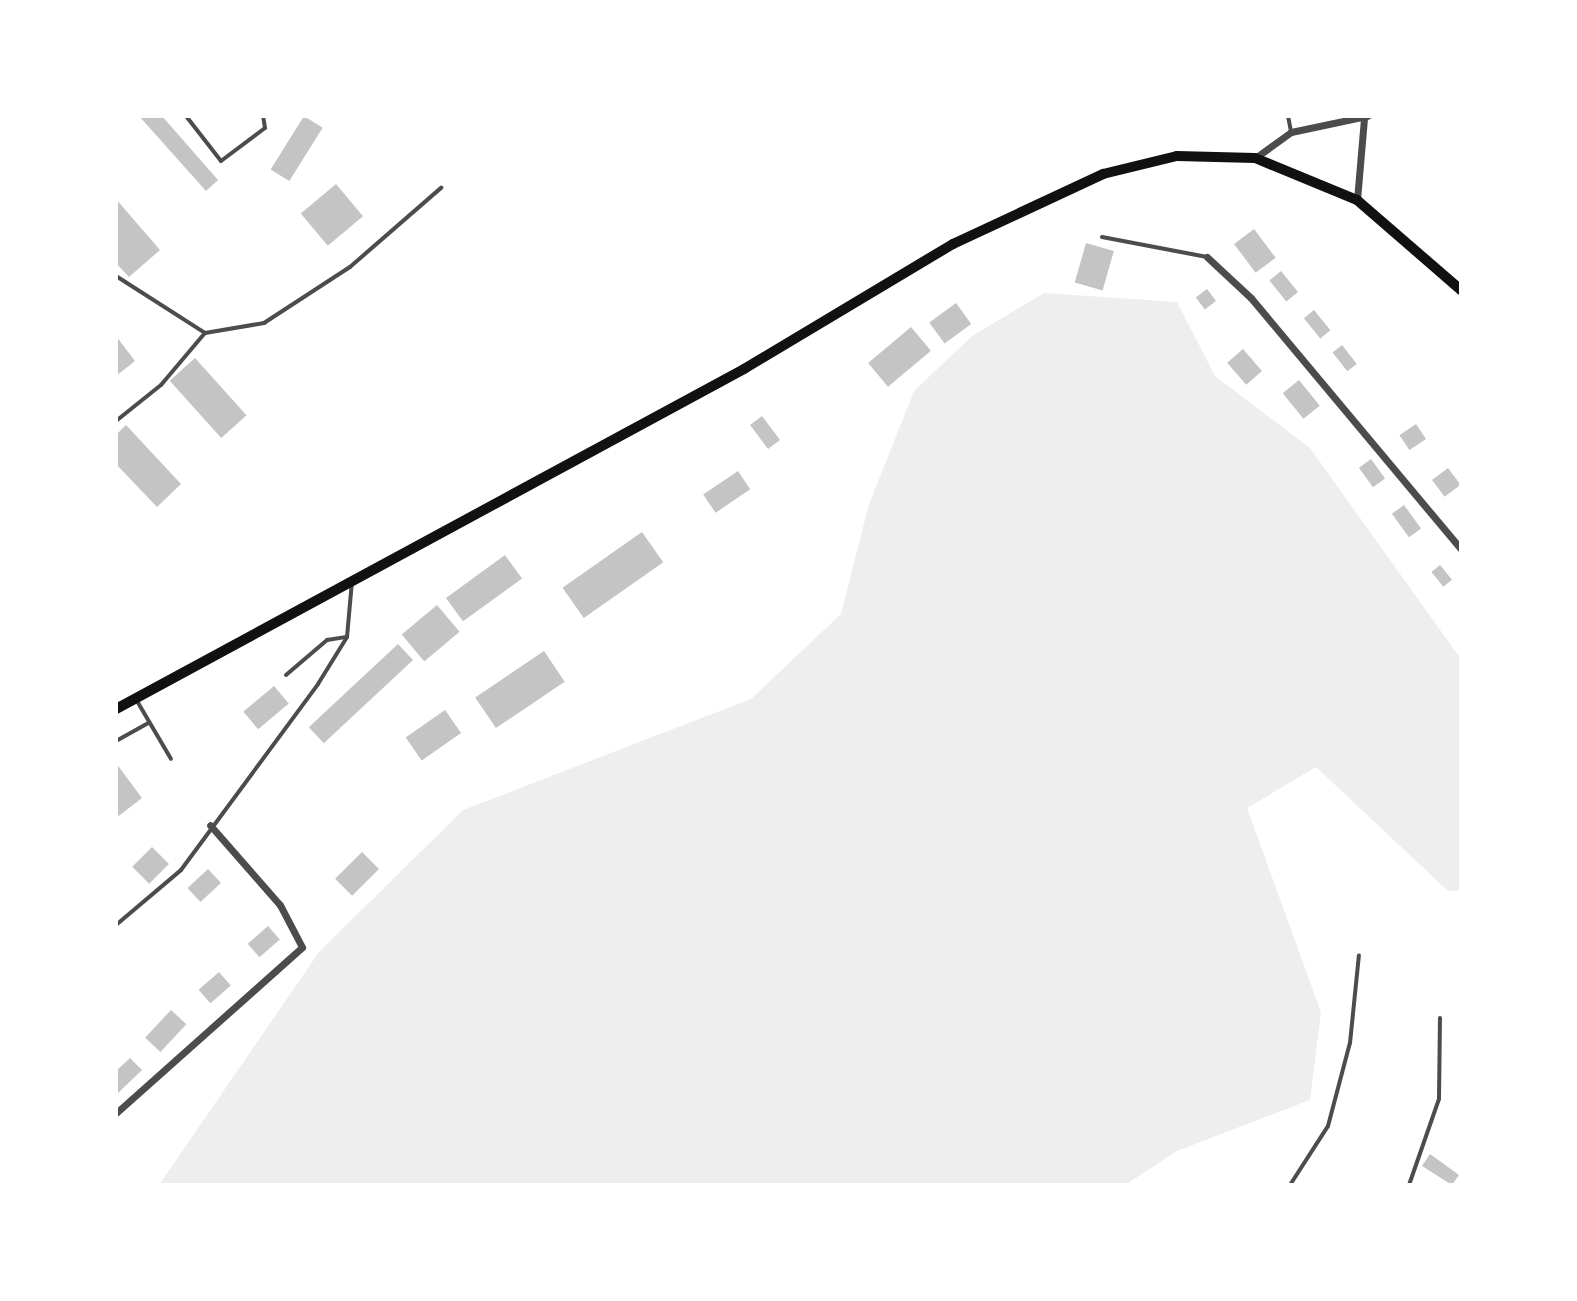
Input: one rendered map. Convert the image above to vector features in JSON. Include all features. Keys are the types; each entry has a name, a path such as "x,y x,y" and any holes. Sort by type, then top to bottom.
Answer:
{"main road":[{"path":"116,709 1043,198 1177,156 1255,158 1357,200 1461,290"}],"street":[{"path":"1255,158 1291,132 1366,117 1357,200"},
{"path":"1207,257 1251,298 1461,549"},
{"path":"116,1113 302,947 280,905 210,825"}],"lane":[{"path":"186,116 221,161 265,128 263,116"},
{"path":"1288,116 1291,132"},
{"path":"116,421 161,385 205,333 264,323 350,267 441,188"},
{"path":"1102,237 1207,257"},
{"path":"116,276 205,333"},
{"path":"116,925 181,870 210,825 347,637 352,581"},
{"path":"286,675 327,640 347,637"},
{"path":"136,698 171,759"},
{"path":"116,741 148,723"},
{"path":"1290,1185 1328,1126 1350,1043 1359,955"},
{"path":"1409,1185 1439,1099 1440,1018"}],"shaded area":[{"path":"1044,293 1177,302 1215,376 1310,448 1461,659 1461,890 1448,891 1316,767 1247,808 1321,1012 1310,1100 1177,1151 1125,1185 159,1185 319,952 463,810 751,699 841,614 869,504 914,391 972,336"}],"building":[{"path":"139,116 162,116 218,180 206,191"},
{"path":"304,116 323,128 289,181 271,169"},
{"path":"336,184 363,216 328,246 301,214"},
{"path":"116,199 160,250 129,277 116,263"},
{"path":"1254,229 1276,258 1256,273 1234,244"},
{"path":"1086,243 1114,251 1103,290 1075,282"},
{"path":"1281,271 1298,292 1286,301 1269,280"},
{"path":"1207,289 1216,301 1205,309 1196,297"},
{"path":"956,303 971,324 945,343 929,322"},
{"path":"1314,310 1330,330 1320,338 1304,318"},
{"path":"911,327 931,351 888,387 868,363"},
{"path":"116,336 135,361 116,376"},
{"path":"1342,345 1357,364 1347,371 1333,352"},
{"path":"1243,349 1262,371 1246,385 1227,363"},
{"path":"195,358 247,415 221,438 170,381"},
{"path":"1299,380 1320,406 1303,419 1283,393"},
{"path":"762,416 780,440 768,449 750,425"},
{"path":"1416,424 1426,439 1409,450 1399,435"},
{"path":"126,425 181,484 157,507 116,464 116,435"},
{"path":"1371,459 1385,478 1373,487 1359,468"},
{"path":"1448,468 1461,485 1445,497 1432,480"},
{"path":"738,471 750,489 715,513 703,494"},
{"path":"1404,505 1421,528 1409,537 1392,514"},
{"path":"642,532 663,562 584,618 563,588"},
{"path":"505,555 522,578 463,621 446,598"},
{"path":"1440,565 1452,580 1443,587 1431,572"},
{"path":"437,605 459,632 424,661 402,635"},
{"path":"398,644 413,660 324,743 309,727"},
{"path":"544,651 565,682 496,728 475,697"},
{"path":"274,686 289,704 258,729 243,712"},
{"path":"445,710 461,733 422,760 406,738"},
{"path":"116,763 142,798 116,818"},
{"path":"152,847 169,864 149,884 132,867"},
{"path":"362,852 379,869 352,896 335,879"},
{"path":"208,869 221,883 200,902 188,888"},
{"path":"268,926 280,940 259,957 248,944"},
{"path":"219,972 231,986 210,1003 199,990"},
{"path":"171,1010 186,1024 160,1052 145,1038"},
{"path":"130,1058 142,1070 116,1095 116,1071"},
{"path":"1430,1154 1459,1175 1452,1185 1422,1166"}]}
